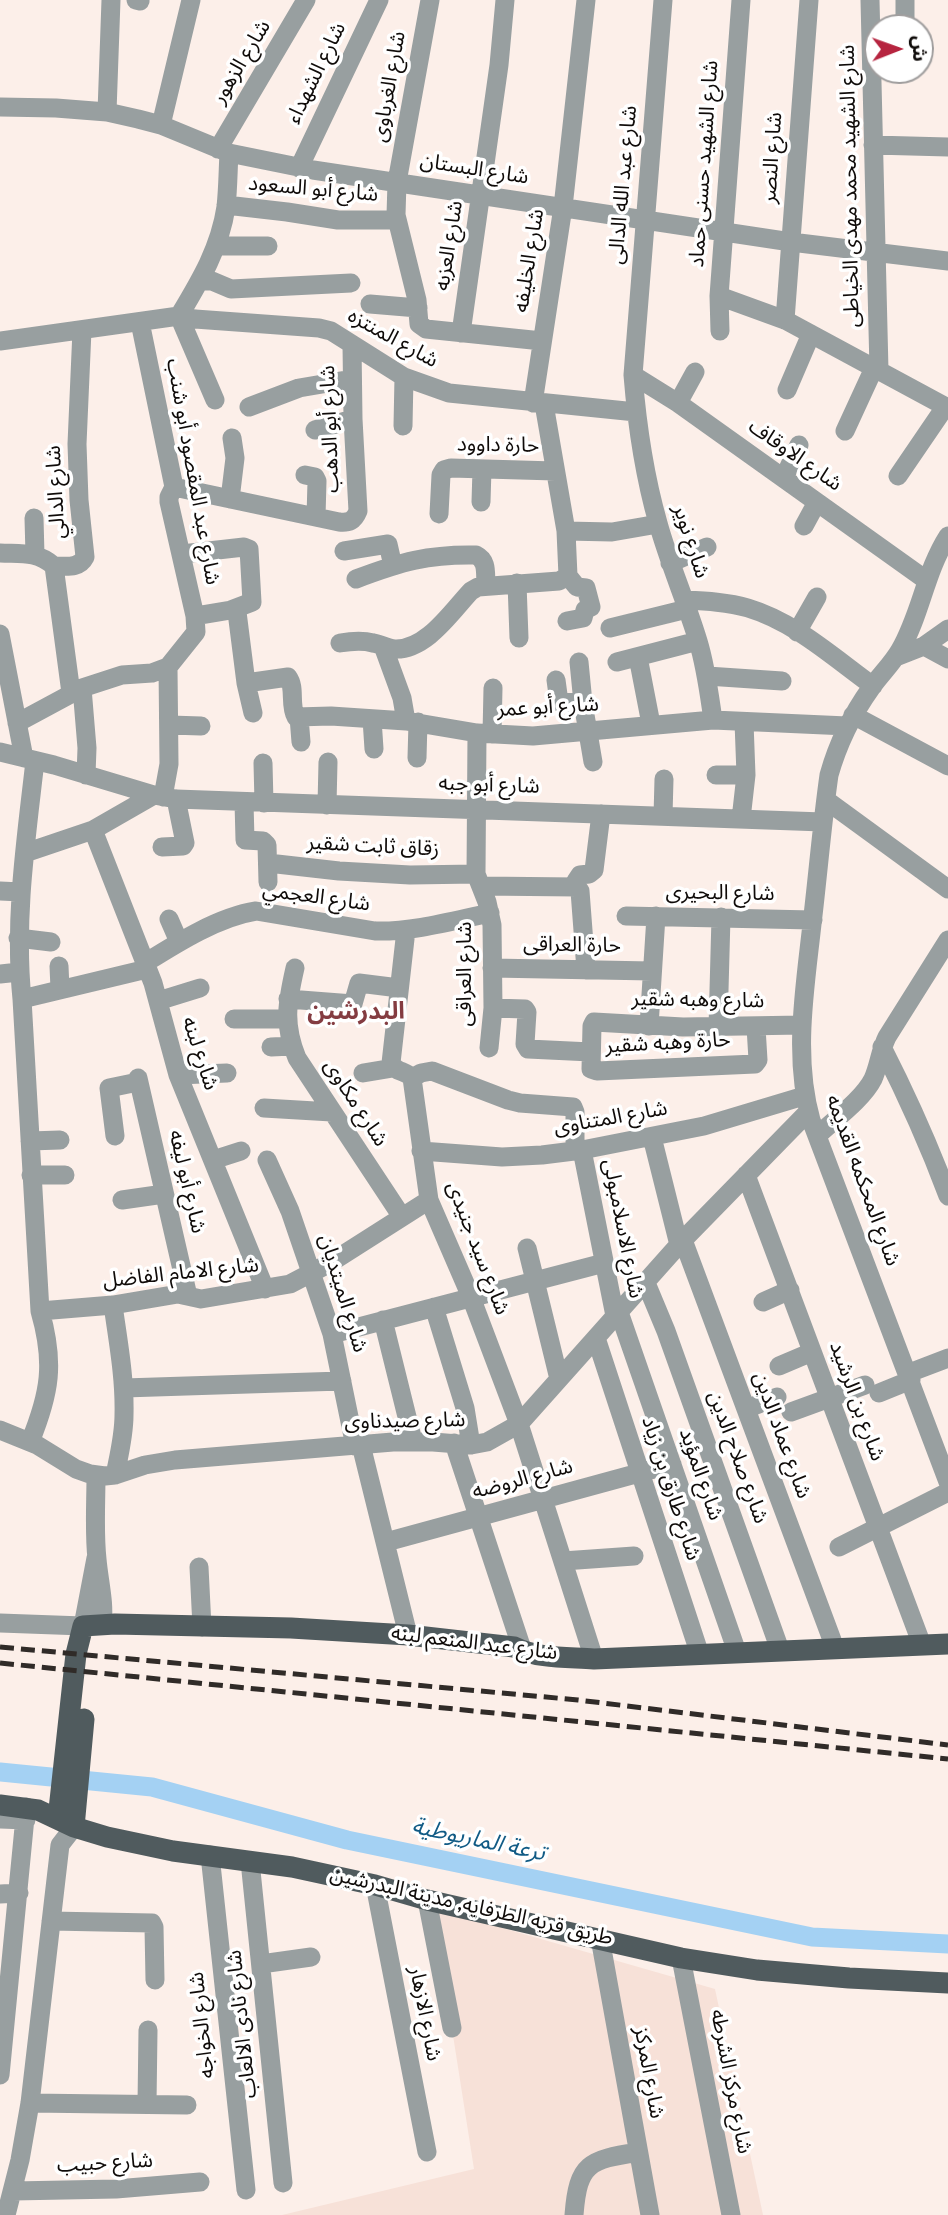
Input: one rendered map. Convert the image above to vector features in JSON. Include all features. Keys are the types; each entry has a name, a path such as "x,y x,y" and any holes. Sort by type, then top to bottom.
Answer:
{"main road":[{"name":"شارع عبد المنعم لبنه","path":"92,1626 291,1628 408,1635 514,1647 523,1652 557,1657 594,1658 948,1644"},
{"path":"66,1823 76,1722 76,1654 92,1626"},
{"path":"66,1823 61,1789 76,1722"},
{"name":"طريق قريه الطرفايه, مدينة البدرشين","path":"0,1805 26,1814 38,1810 107,1837 173,1851 292,1867 681,1958 757,1970 948,1983"}],"street":[{"path":"107,112 111,0"},
{"path":"161,125 191,0"},
{"name":"شارع الزهور","path":"224,151 306,0"},
{"name":"شارع الشهداء","path":"299,168 379,0"},
{"name":"شارع الغرباوى","path":"418,308 396,220 397,182 430,0"},
{"name":"شارع العزبه","path":"461,333 482,195 505,0"},
{"name":"شارع الخليفه","path":"564,578 566,531 539,403 542,341 563,207 586,0"},
{"name":"شارع عبد الله الدالى","path":"634,374 663,0"},
{"name":"شارع الشهيد حسنى حماد","path":"720,331 719,296 741,0"},
{"name":"شارع النصر","path":"785,320 809,0"},
{"name":"شارع الشهيد محمد مهدى الخياطى","path":"870,0 877,369"},
{"name":"شارع البستان","path":"0,107 107,112 161,125 224,151 299,168 791,242 948,261"},
{"path":"873,145 948,146"},
{"path":"215,400 179,316 201,281 216,246 226,205 224,151"},
{"name":"شارع أبو السعود","path":"226,205 338,220 396,220"},
{"path":"216,246 268,246"},
{"path":"201,281 212,281 231,289 351,283"},
{"path":"719,296 785,320 946,407 898,476"},
{"path":"370,304 418,308 419,324 422,328 542,341"},
{"name":"شارع المنتزه","path":"0,341 179,316 319,328 342,337 404,377 449,393 636,412"},
{"name":"شارع عبد المقصود أبو شنب","path":"140,322 174,487 169,502 195,616 196,632 168,667"},
{"name":"شارع الدالي","path":"0,553 35,555 54,566 76,566 82,564 85,557 77,443 82,330"},
{"path":"787,390 811,334"},
{"name":"شارع أبو الدهب","path":"316,517 347,523 355,519 359,511 353,419 352,345"},
{"path":"845,431 877,369"},
{"path":"678,403 695,372"},
{"name":"شارع الاوقاف","path":"634,374 926,580"},
{"name":"شارع نوير","path":"634,374 644,468 670,563 698,641 707,676 713,720"},
{"path":"403,426 404,377"},
{"path":"249,407 299,388 352,379"},
{"path":"314,430 353,419"},
{"path":"230,499 235,463 232,438"},
{"path":"783,478 799,445"},
{"path":"481,502 482,469"},
{"name":"حارة داوود","path":"439,514 441,475 444,470 555,471"},
{"path":"174,487 316,517 317,481 315,477 305,475"},
{"path":"804,526 817,502"},
{"path":"34,518 35,555"},
{"path":"566,531 612,531 658,524"},
{"name":"شارع المحكمه القديمه","path":"948,536 938,552 909,631 896,657 850,721 836,750 829,775 823,822 802,1025 802,1070 806,1104 948,1482"},
{"path":"344,551 388,544 393,566"},
{"path":"182,554 244,547 249,549 252,602 231,610 195,616"},
{"path":"670,563 707,547"},
{"path":"356,579 435,555 476,555 482,558 485,564 486,585"},
{"path":"54,566 87,748 86,775"},
{"path":"340,643 355,640 393,649 419,642 435,630 471,591 486,585 564,578 577,587 586,588 590,607 585,610 583,618 567,621"},
{"path":"517,583 519,638"},
{"path":"797,632 817,597"},
{"path":"610,628 686,604 717,602 748,608 778,620 873,686"},
{"path":"231,610 238,615 246,683 253,713"},
{"path":"896,657 924,646 948,629"},
{"path":"0,634 16,723 29,759 18,938 10,973 22,999 40,1311 50,1362 48,1389 30,1442"},
{"path":"617,662 698,641"},
{"path":"383,646 412,722 417,758"},
{"path":"924,646 948,659"},
{"path":"638,657 651,724"},
{"path":"579,662 593,762"},
{"path":"16,723 76,691 122,675 152,673 168,667 169,764 164,797 185,843 183,846 162,847"},
{"path":"707,676 782,681"},
{"path":"246,683 288,677 292,682 294,715 299,717 300,742"},
{"path":"556,680 559,702 583,703"},
{"name":"شارع العراقى","path":"489,1048 493,1008 490,913 479,880 476,810 493,688"},
{"name":"شارع أبو عمر","path":"299,717 331,716 412,722 485,734 533,736 713,720 850,721"},
{"path":"372,719 374,748"},
{"path":"850,721 948,766"},
{"path":"741,819 746,775 744,722"},
{"path":"170,725 201,726"},
{"name":"شارع أبو جبه","path":"0,752 164,797 823,822"},
{"path":"327,805 328,762"},
{"path":"254,802 263,763"},
{"path":"716,775 746,775"},
{"path":"663,816 664,779"},
{"path":"25,853 93,830 164,797"},
{"path":"826,800 948,889"},
{"name":"زقاق ثابت شقير","path":"254,802 245,840 266,843 268,872 339,871 576,887"},
{"path":"586,970 580,891 576,887 576,881 580,875 594,870 601,814"},
{"name":"شارع لبنه","path":"93,830 146,966 178,1075 265,1289"},
{"path":"0,891 21,892"},
{"name":"شارع العجمي","path":"22,999 146,966 179,942 243,913 256,911 374,930 406,930 490,913"},
{"name":"شارع البحيرى","path":"626,916 813,920"},
{"path":"649,1026 656,916"},
{"path":"718,1027 721,917"},
{"path":"169,919 179,942"},
{"path":"393,1068 391,1063 406,930"},
{"path":"18,938 51,942"},
{"path":"818,1135 866,1090 877,1068 882,1047 948,941"},
{"path":"59,966 60,989"},
{"name":"شارع مكاوى","path":"295,968 286,1019 297,1058 402,1217"},
{"name":"حارة العراقى","path":"492,968 652,971"},
{"path":"288,999 353,1004 359,983 399,988"},
{"path":"158,1001 200,988"},
{"path":"493,1008 522,1009 527,1012 527,1049 591,1052"},
{"path":"234,1019 286,1019"},
{"name":"شارع وهبه شقير","path":"592,1023 718,1027 802,1025"},
{"name":"حارة وهبه شقير","path":"592,1023 591,1066 594,1071 755,1063 758,1060 756,1027"},
{"path":"271,1047 292,1045"},
{"path":"882,1047 911,1105 948,1196"},
{"path":"363,1073 393,1068 412,1078"},
{"name":"شارع الاسلامبولى","path":"412,1078 432,1071 508,1100 573,1107 579,1151 617,1314"},
{"path":"178,1075 227,1073"},
{"name":"شارع سيد جنيدى","path":"412,1078 429,1200 471,1297 519,1424 594,1658"},
{"name":"شارع أبو ليفه","path":"111,1116 109,1088 138,1080 188,1296"},
{"name":"شارع المتناوى","path":"421,1151 502,1157 579,1151 806,1104"},
{"name":"شارع صيدناوى","path":"106,1475 175,1460 413,1441 463,1444 487,1442 519,1424 681,1242 746,1175 806,1104"},
{"path":"264,1108 332,1112"},
{"path":"115,1136 111,1116 145,1111"},
{"name":"شارع عماد الدين","path":"652,1137 681,1242 835,1648"},
{"path":"30,1141 60,1140"},
{"path":"213,1160 241,1151"},
{"name":"شارع الميتديان","path":"267,1160 290,1211 331,1334 408,1635"},
{"path":"31,1175 65,1175"},
{"name":"شارع بن الرشيد","path":"746,1175 922,1645"},
{"path":"122,1200 164,1194"},
{"name":"شارع الامام الفاضل","path":"40,1311 113,1305 178,1294 201,1299 290,1284 312,1274 429,1200"},
{"path":"527,1248 559,1379"},
{"path":"331,1334 604,1263"},
{"name":"شارع صلاح الدين","path":"646,1283 666,1331 780,1650"},
{"path":"763,1302 790,1290"},
{"path":"92,1626 96,1558 106,1475 121,1447 124,1418 124,1388 113,1305"},
{"path":"434,1307 465,1408 463,1444 478,1516 523,1652"},
{"name":"شارع المؤيد","path":"617,1314 737,1652"},
{"path":"383,1320 413,1441"},
{"name":"شارع طارق بن زياد","path":"596,1338 699,1655"},
{"path":"779,1366 812,1352"},
{"path":"791,1412 829,1398 910,1377 948,1358"},
{"path":"124,1388 342,1381"},
{"path":"746,1409 776,1397"},
{"path":"0,1430 30,1442 76,1469 106,1475"},
{"name":"شارع الروضه","path":"386,1542 672,1464"},
{"path":"839,1547 948,1492"},
{"path":"563,1561 634,1556"},
{"path":"199,1567 202,1627"},
{"name":"شارع عبد المنعم لبنه","path":"0,1623 92,1626"},
{"path":"0,1819 26,1814 9,1893 0,2075"},
{"path":"6,2215 20,2161 30,2103 60,1845 66,1823"},
{"name":"شارع الخواجه","path":"210,1855 237,2127 246,2190"},
{"name":"شارع نادى الالعاب","path":"250,1861 283,2183"},
{"name":"شارع الازهار","path":"375,1885 427,2152"},
{"path":"427,1900 452,2028"},
{"path":"51,1921 152,1923 155,1980"},
{"name":"شارع المركز","path":"600,1938 650,2215"},
{"path":"261,1964 311,1957"},
{"name":"شارع مركز الشرطه","path":"681,1958 731,2215"},
{"path":"147,2104 148,2030"},
{"path":"30,2103 187,2105"},
{"path":"574,2215 578,2184 585,2169 608,2157 638,2152"},
{"name":"شارع حبيب","path":"13,2191 116,2189 200,2182"}],"shaded area":[{"path":"433,1908 715,1989 763,2215 282,2215 474,2169"}],"waterway":[{"name":"ترعة الماريوطية","path":"0,1772 152,1787 347,1840 812,1937 948,1944"}],"railway":[{"path":"0,1647 578,1700 948,1745"},
{"path":"0,1663 948,1759"}],"district":[{"name":"البدرشين","path":"356,1014"}]}
